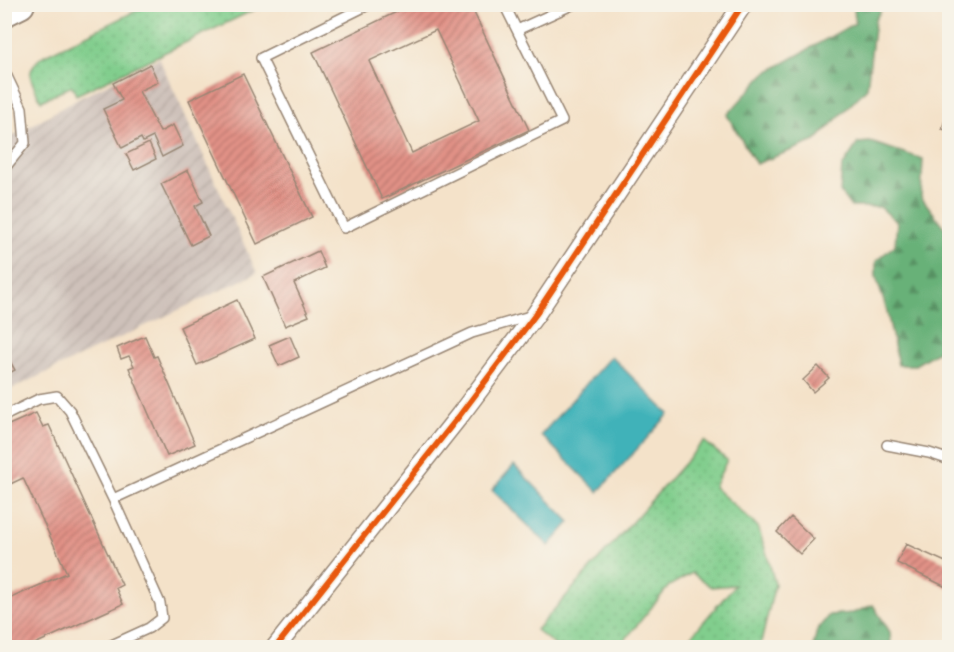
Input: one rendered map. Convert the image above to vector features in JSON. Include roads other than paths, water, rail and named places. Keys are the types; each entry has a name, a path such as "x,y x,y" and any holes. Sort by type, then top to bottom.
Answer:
{"main road":[{"path":"4,12 20,4"}],"street":[{"path":"276,648 460,415 536,314 743,4"}],"lane":[{"path":"370,4 261,58 344,228 562,121 504,4"},
{"path":"517,30 574,4"},
{"path":"4,70 22,108 25,143 4,169"},
{"path":"113,499 472,333 536,314"},
{"path":"4,416 39,399 57,396 70,411 160,603 162,618 149,628 105,648"},
{"path":"887,445 929,453 950,460"}],"water":[{"path":"611,356 669,414 598,492 541,435"},
{"path":"514,465 570,522 549,546 492,490"}]}
